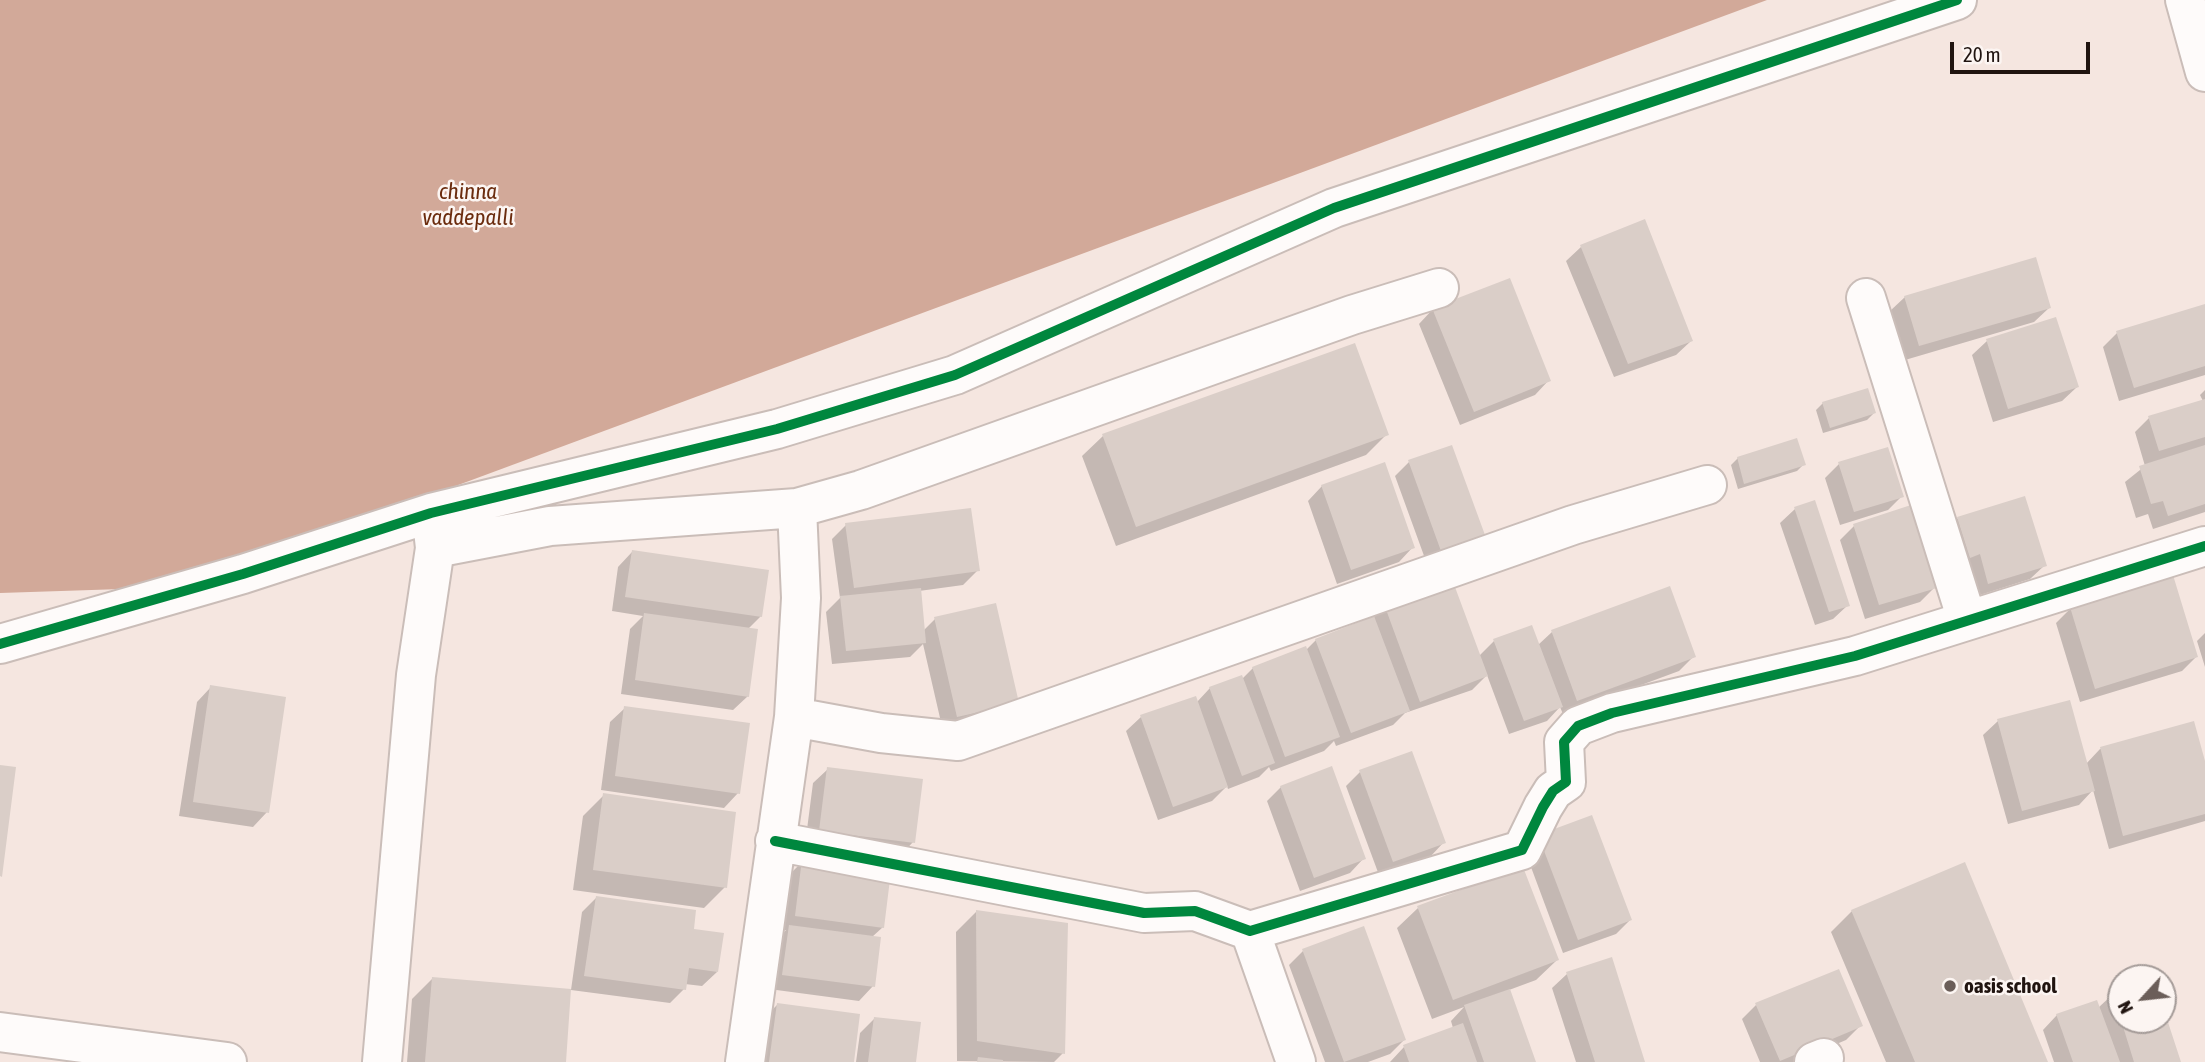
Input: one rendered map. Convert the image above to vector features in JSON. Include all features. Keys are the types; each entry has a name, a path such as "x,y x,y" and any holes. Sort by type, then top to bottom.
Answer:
{"street":[{"path":"0,644 243,574 433,531 955,375 1334,208 1957,0"},
{"path":"2185,0 2205,72"},
{"path":"433,531 550,526 645,516 797,508 861,490 1352,315 1440,288"},
{"path":"1866,298 1967,620"},
{"path":"794,717 881,733 958,741 1573,524 1707,485"},
{"path":"745,1062 794,717 801,598 797,508"},
{"path":"382,1062 416,675 433,531"},
{"path":"775,841 1144,913 1195,911 1250,931 1522,850 1553,791 1566,782 1564,742 1578,726 1612,713 1855,656 2205,546"},
{"path":"1250,931 1296,1062"},
{"path":"0,1032 227,1062"}],"water":[{"name":"chinna vaddepalli","path":"0,0 1767,0 183,587 0,593"}],"building":[{"path":"1645,219 1693,341 1628,364 1580,245"},
{"path":"2036,257 2051,308 1919,346 1904,296"},
{"path":"1510,278 1551,381 1474,412 1432,308"},
{"path":"2205,304 2205,366 2134,388 2116,331"},
{"path":"2056,317 2079,387 2008,409 1986,339"},
{"path":"1355,343 1389,435 1136,527 1102,434"},
{"path":"1868,388 1876,413 1830,428 1822,402"},
{"path":"2205,399 2205,437 2159,451 2148,416"},
{"path":"1797,438 1806,465 1744,484 1737,457"},
{"path":"1452,445 1485,535 1441,551 1408,460"},
{"path":"2205,445 2205,504 2168,516 2163,501 2151,504 2139,466"},
{"path":"1888,447 1904,497 1854,512 1838,462"},
{"path":"1385,462 1415,548 1351,570 1321,485"},
{"path":"2025,496 2047,566 1988,584 1980,554 1970,558 1957,517"},
{"path":"1815,500 1850,606 1829,612 1794,507"},
{"path":"1911,505 1937,588 1879,605 1853,524"},
{"path":"971,508 980,571 854,588 845,523"},
{"path":"632,550 769,570 762,617 625,597"},
{"path":"2173,575 2198,657 2095,689 2070,607"},
{"path":"1452,579 1488,676 1420,702 1384,604"},
{"path":"1670,586 1696,657 1577,701 1551,630"},
{"path":"921,588 926,643 846,651 840,596"},
{"path":"996,603 1019,703 957,717 934,617"},
{"path":"644,613 758,629 749,697 635,680"},
{"path":"1374,616 1410,711 1351,733 1315,639"},
{"path":"1532,625 1563,707 1524,721 1493,639"},
{"path":"1306,646 1340,737 1285,757 1252,667"},
{"path":"1242,675 1275,763 1242,776 1209,687"},
{"path":"210,685 286,697 269,813 193,802"},
{"path":"1196,696 1228,787 1173,807 1140,715"},
{"path":"2070,700 2095,791 2022,811 1997,719"},
{"path":"624,706 750,723 740,794 615,776"},
{"path":"2194,721 2205,761 2205,814 2123,836 2100,747"},
{"path":"1412,751 1446,843 1393,862 1359,770"},
{"path":"0,765 16,767 2,877 0,876"},
{"path":"1332,766 1366,859 1314,878 1280,786"},
{"path":"827,767 923,779 915,843 819,831"},
{"path":"603,793 736,812 727,888 593,870"},
{"path":"1592,815 1632,920 1578,940 1538,835"},
{"path":"802,859 891,871 884,928 795,916"},
{"name":"oasis school","path":"1965,862 2048,1062 1915,1062 1851,910"},
{"path":"1523,867 1559,960 1453,1000 1417,906"},
{"path":"596,896 696,910 694,929 724,933 718,972 689,968 686,990 584,976"},
{"path":"976,910 1068,923 1065,1054 977,1041"},
{"path":"789,925 881,937 875,987 782,975"},
{"path":"1364,926 1406,1040 1344,1062 1302,949"},
{"path":"1612,957 1645,1062 1595,1062 1566,972"},
{"path":"1839,969 1863,1026 1780,1061 1755,1003"},
{"path":"432,977 571,989 566,1062 425,1062"},
{"path":"1510,989 1536,1062 1484,1062 1464,1005"},
{"path":"2097,1000 2107,1034 2110,1034 2120,1062 2073,1062 2056,1014"},
{"path":"777,1003 860,1014 854,1062 769,1062"},
{"path":"874,1017 921,1022 916,1062 868,1062"},
{"path":"1463,1023 1477,1062 1409,1062 1403,1045"},
{"path":"2125,1034 2172,1034 2181,1062 2134,1062"},
{"path":"978,1057 1003,1060 1003,1062 977,1062"}],"cycle path":[{"path":"0,644 243,574 431,513 777,429 955,375 1334,208 1957,0"},
{"path":"775,841 1144,913 1195,911 1250,931 1522,850 1553,791 1566,782 1564,742 1578,726 1612,713 1855,656 2205,546"}],"place":[{"name":"oasis school","path":"1950,986"}]}
